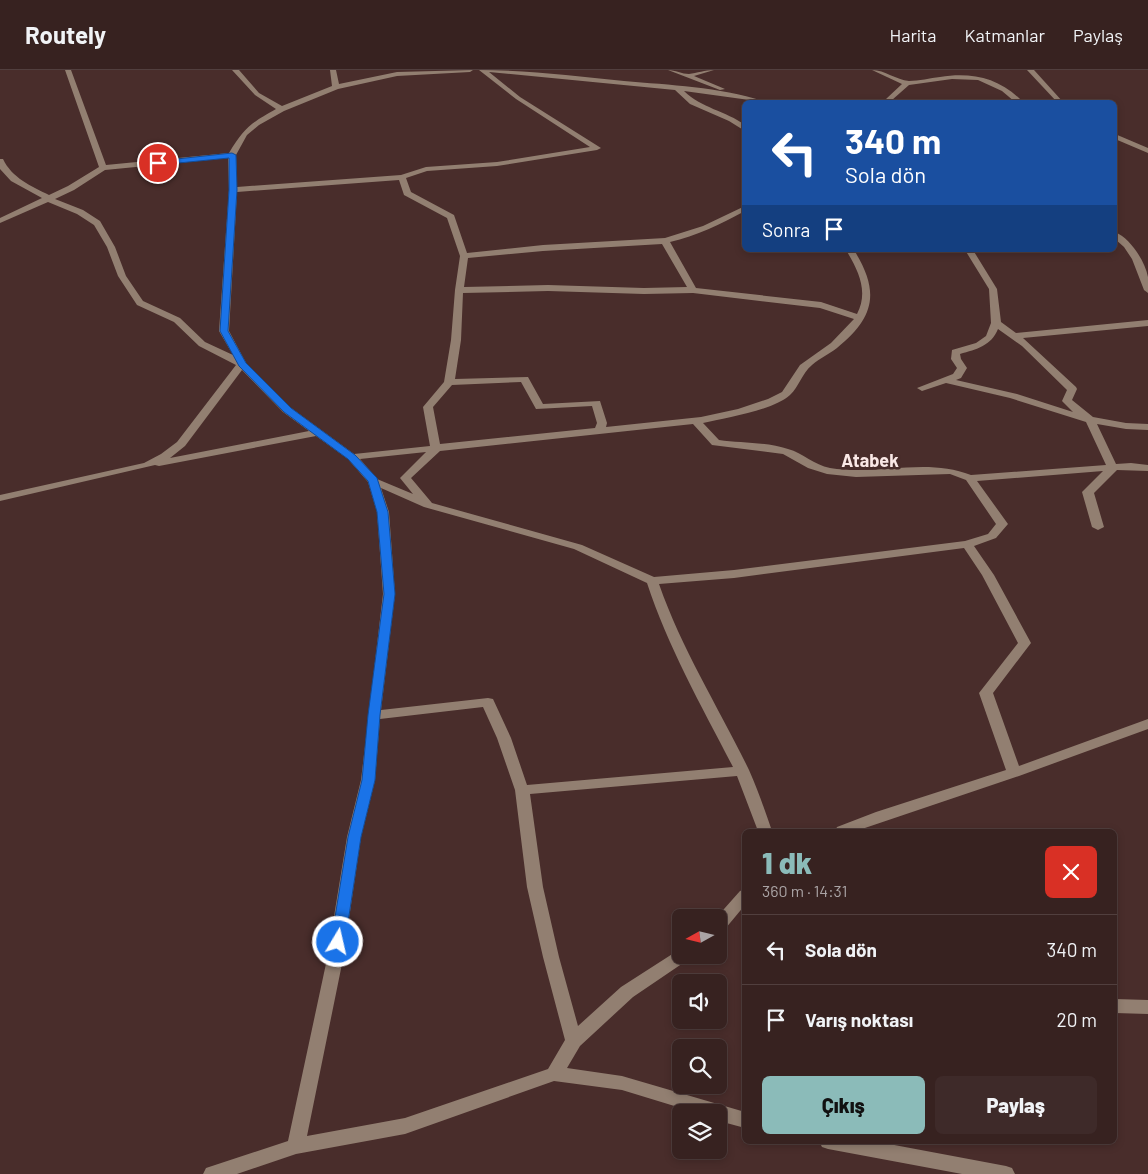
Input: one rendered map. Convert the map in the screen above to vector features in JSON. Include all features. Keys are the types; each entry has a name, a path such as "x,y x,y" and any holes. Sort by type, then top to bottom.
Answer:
{"street":[{"path":"68,70 102,168"},
{"path":"235,70 257,94 281,109"},
{"path":"333,70 336,87"},
{"path":"296,1146 335,959 354,837 368,780 389,594 383,512 373,481 352,457 287,410 242,364 224,331 233,190 232,155 244,134 256,123 281,109 336,87 397,74 470,70"},
{"path":"233,190 402,177 426,168 497,164 597,148 518,98 482,70"},
{"path":"488,70 677,88 744,97"},
{"path":"671,70 754,100"},
{"path":"687,76 711,70"},
{"path":"875,70 907,83 952,77 979,78 1004,90 1016,100"},
{"path":"1030,70 1058,100"},
{"path":"888,100 907,83"},
{"path":"677,88 692,103 732,118 742,126"},
{"path":"1117,137 1148,152"},
{"path":"0,221 48,199 102,168 232,155"},
{"path":"0,161 2,167 14,179 48,199 80,212 96,223 111,247 122,276 140,303 177,320 202,344 242,364"},
{"path":"402,177 407,193 451,217 464,256 459,290 456,340 448,382 428,407 436,449"},
{"path":"464,256 665,241 675,239 742,210"},
{"path":"1117,236 1130,251 1143,273 1148,290"},
{"path":"665,241 693,290"},
{"path":"352,457 696,421 735,414 784,396 806,365 838,343 860,318 869,290 865,276 851,252"},
{"path":"922,388 957,376 962,368 956,359 955,352 979,345 990,338 996,323 993,289 969,252"},
{"path":"459,290 548,288 644,291 693,290 820,306 860,318"},
{"path":"996,323 1015,336 1072,388 1067,401 1090,420 1113,468"},
{"path":"1015,336 1148,323"},
{"path":"147,465 165,456 181,444 242,364"},
{"path":"448,382 524,379 540,407 596,403 602,423 599,432"},
{"path":"945,380 1013,396 1090,420 1126,426 1148,427"},
{"path":"696,421 716,443 785,451 799,457 812,466 827,471 856,474 938,470 952,471 970,478 1131,466 1148,468"},
{"path":"0,498 147,465 318,432"},
{"path":"428,505 405,478 436,449"},
{"path":"1098,528 1088,492 1113,468"},
{"path":"373,481 428,505 578,547 652,581 734,574 967,544 992,536 1002,524 970,478"},
{"path":"967,544 988,575 1025,643 986,693 1014,773"},
{"path":"652,581 671,629 706,703 742,771 764,829"},
{"path":"374,715 488,702 504,738 522,790 534,887 574,1040"},
{"path":"847,829 880,816 1014,773 1148,724"},
{"path":"522,790 742,771"},
{"path":"728,915 742,899"},
{"path":"554,1074 574,1040 627,992 672,962"},
{"path":"1117,1006 1148,1007"},
{"path":"212,1174 296,1146 405,1126 554,1074 622,1083 689,1104"},
{"path":"727,1115 742,1119"},
{"path":"844,1144 1006,1174"}],"district":[{"name":"Atabek","path":"870,460"}],"route":[{"path":"158,163 232,155 233,190 224,331 242,364 287,410 352,457 373,481 383,512 389,594 368,780 354,837 338,942"}]}
